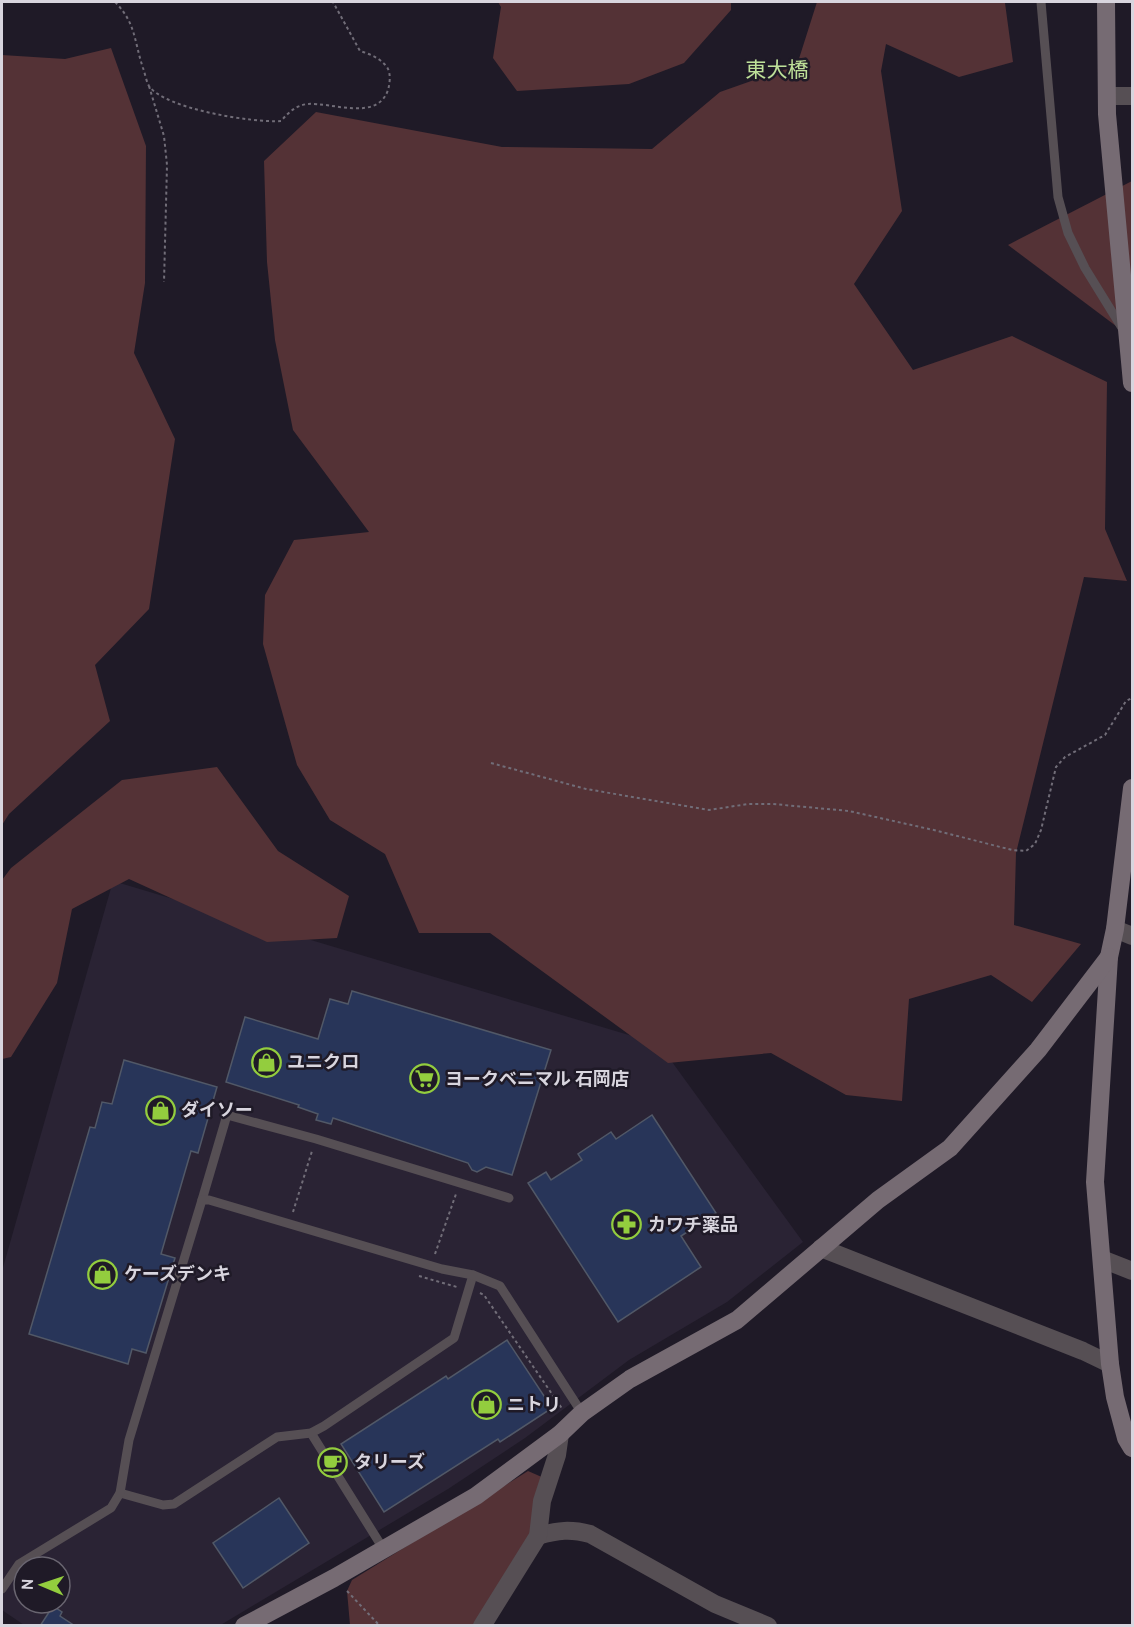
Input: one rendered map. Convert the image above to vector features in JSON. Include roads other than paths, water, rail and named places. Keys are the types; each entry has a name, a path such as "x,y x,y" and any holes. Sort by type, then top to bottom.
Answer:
{"street":[{"path":"1106,2 1107,114 1132,382"},
{"path":"1107,96 1132,96"},
{"path":"1132,788 1115,929 1109,957 1095,1182 1110,1364 1126,1438 1132,1448"},
{"path":"1115,929 1132,936"},
{"path":"244,1626 384,1550 476,1496 630,1379 737,1320 878,1200 950,1148 1038,1050 1109,957"},
{"path":"821,1248 1083,1351 1110,1364"},
{"path":"1102,1259 1132,1271"},
{"path":"482,1626 538,1536 542,1501 557,1455 571,1423"},
{"path":"538,1536 557,1530 573,1530 590,1534 715,1604 768,1626"}],"lane":[{"path":"1041,2 1058,197 1068,233 1085,268 1128,338"},
{"path":"2,1589 19,1564 111,1508 120,1493 129,1440 227,1115 316,1139 509,1198"},
{"path":"202,1200 209,1200 431,1266 473,1275 500,1286 571,1423"},
{"path":"120,1493 163,1505 174,1504 277,1437 310,1433 454,1338 473,1275"},
{"path":"310,1433 384,1550"}],"place":[{"name":"ユニクロ","path":"266,1062"},
{"name":"ヨークベニマル 石岡店","path":"424,1079"},
{"name":"ダイソー","path":"160,1110"},
{"name":"カワチ薬品","path":"627,1225"},
{"name":"ケーズデンキ","path":"103,1274"},
{"name":"ニトリ","path":"486,1405"},
{"name":"タリーズ","path":"333,1462"}],"district":[{"name":"東大橋","path":"777,70"}]}
